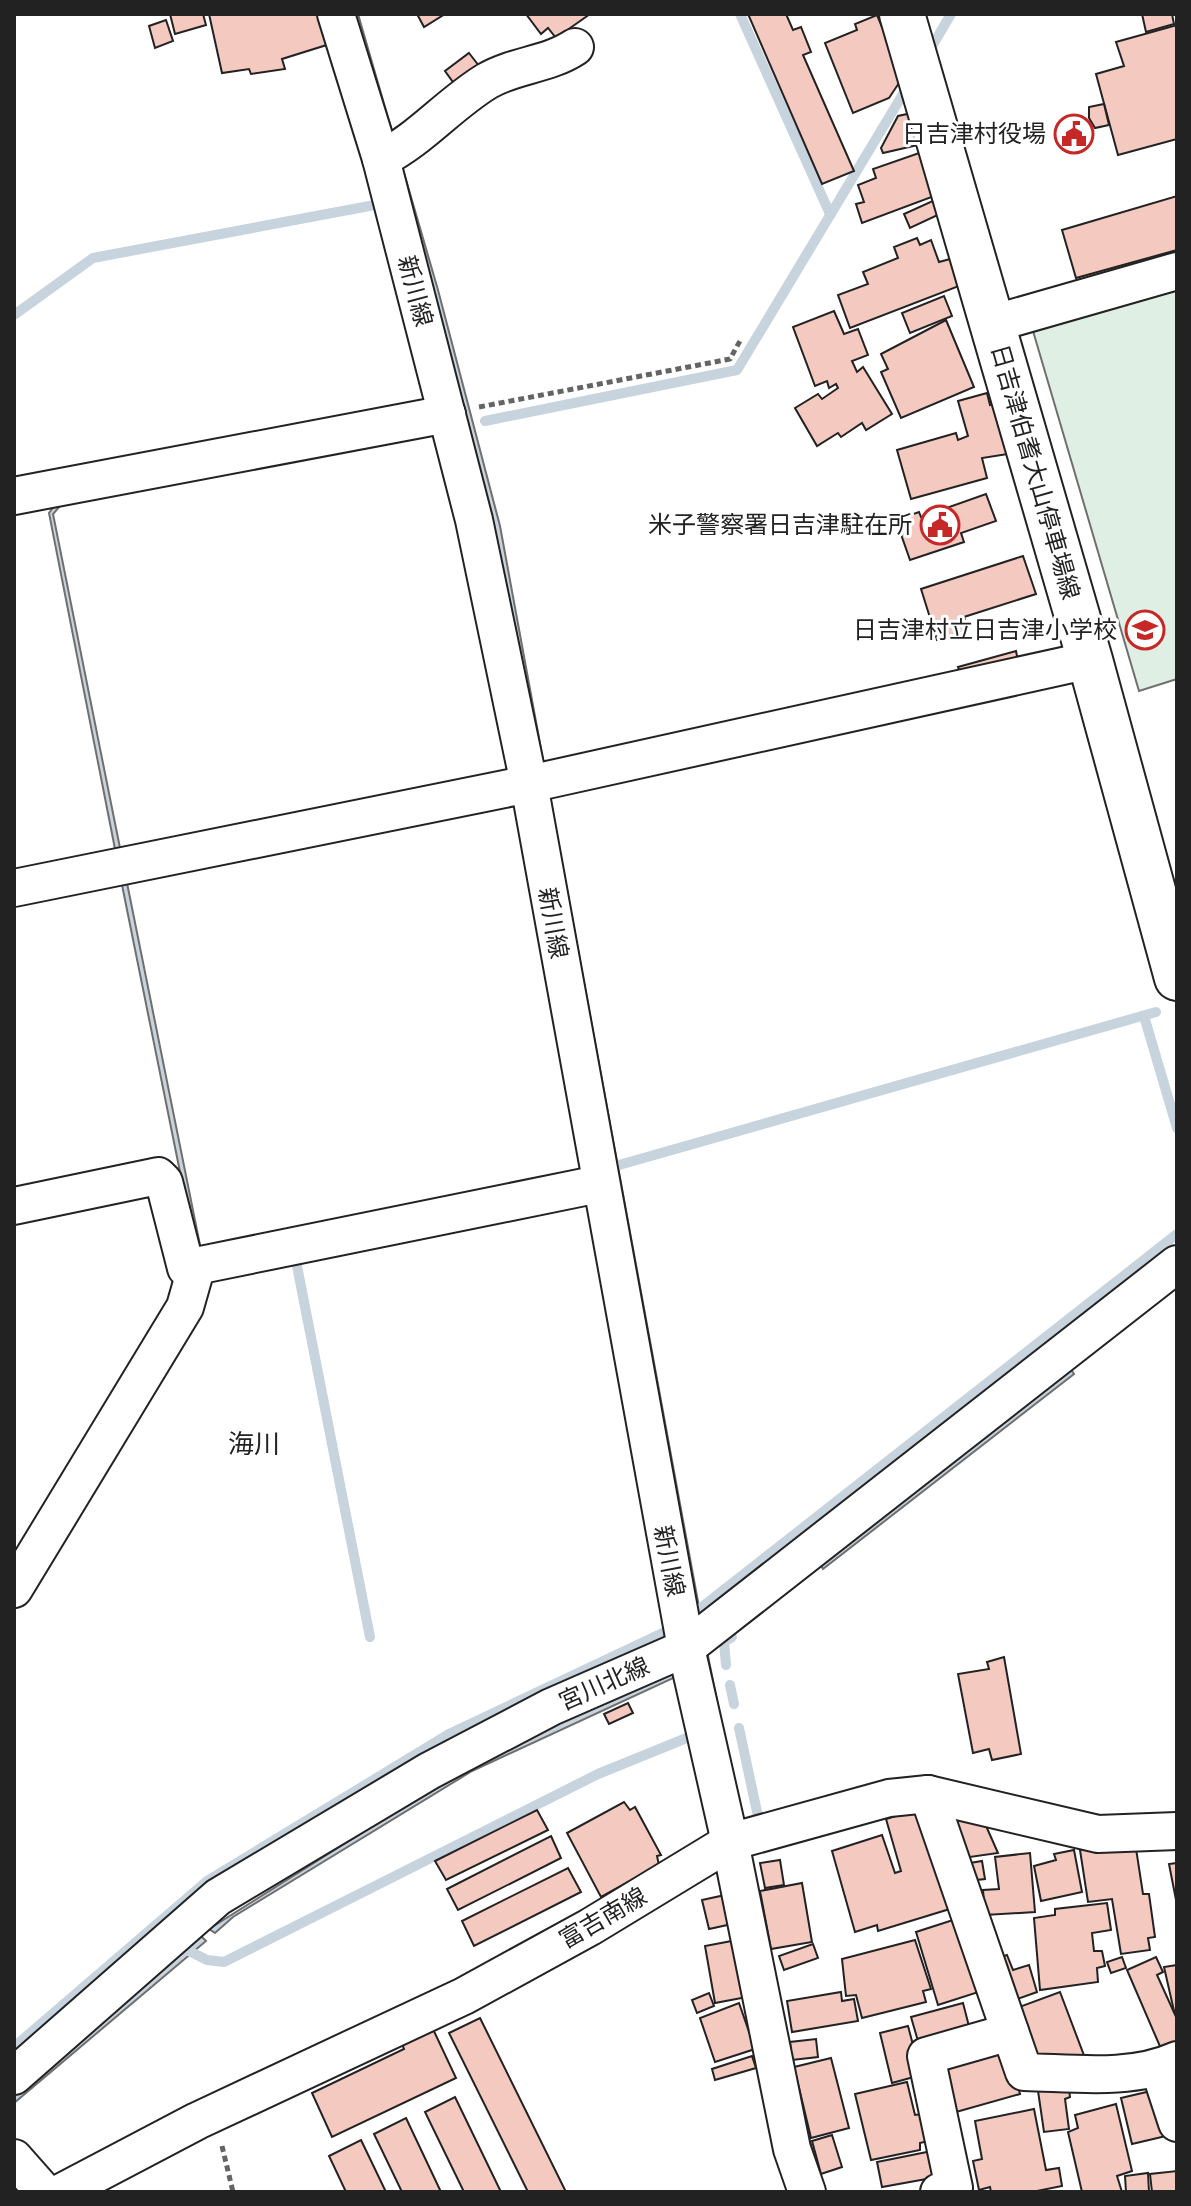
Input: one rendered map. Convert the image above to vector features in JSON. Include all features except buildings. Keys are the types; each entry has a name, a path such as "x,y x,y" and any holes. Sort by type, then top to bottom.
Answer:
{"main road":[{"name":"日吉津伯耆大山停車場線","path":"902,14 1090,660 1177,978"}],"street":[{"name":"新川線","path":"336,14 381,159 474,520 529,784 599,1184 686,1648 730,1842 792,2149 807,2192"},
{"path":"381,159 406,146 489,80 556,59 575,47"},
{"path":"992,324 1177,271"},
{"path":"14,496 447,414"},
{"path":"14,888 529,784 1090,660"},
{"path":"14,1206 158,1176 164,1182 186,1268 599,1184"},
{"name":"宮川北線","path":"14,2076 218,1897 429,1771 551,1707 686,1648 1177,1264"},
{"path":"14,1589 185,1307 197,1265"},
{"path":"928,1794 1024,2072 1107,2074 1168,2064 1177,2123"},
{"name":"富吉南線","path":"62,2192 210,2116 464,1996 590,1927 730,1842 889,1798 928,1794 1098,1834 1177,1831"},
{"path":"939,2192 954,2188 926,2056 1010,2032"},
{"path":"14,2158 44,2192"}],"path":[{"path":"447,414 730,359 741,339"},
{"path":"210,2116 226,2156 233,2192"}],"green space":[{"name":"日吉津村立日吉津小学校","path":"1177,290 1177,679 1139,691 1033,331"}],"shaded area":[{"path":"348,14 358,14 438,290 500,526 708,1656 794,2083 824,2192 816,2192"},
{"path":"430,432 60,506 53,514 121,853 116,854 49,513 57,502"},
{"path":"126,878 202,1255 197,1256 121,880"},
{"path":"1070,1368 1074,1374 823,1569 820,1563"},
{"path":"681,1666 682,1674 472,1771 233,1917 215,1933 209,1929 471,1764"},
{"path":"201,1936 206,1941 14,2103 14,2095"}],"waterway":[{"path":"740,14 830,214"},
{"path":"928,53 951,14"},
{"path":"485,421 737,370 909,84"},
{"path":"14,315 93,258 380,204"},
{"path":"612,1167 1156,1012"},
{"path":"1144,1016 1177,1128"},
{"path":"697,1611 1177,1234"},
{"path":"296,1261 370,1637"},
{"path":"14,2047 207,1881 449,1734 669,1630"},
{"path":"726,1665 724,1642 732,1637"},
{"path":"730,1685 734,1704"},
{"path":"739,1728 759,1821"},
{"path":"189,1951 207,1960 224,1962 598,1774 694,1735"}],"place":[{"name":"日吉津村役場","path":"1074,134"},
{"name":"米子警察署日吉津駐在所","path":"940,525"},
{"name":"日吉津村立日吉津小学校","path":"1145,630"}],"district":[{"name":"海川","path":"254,1444"}]}
